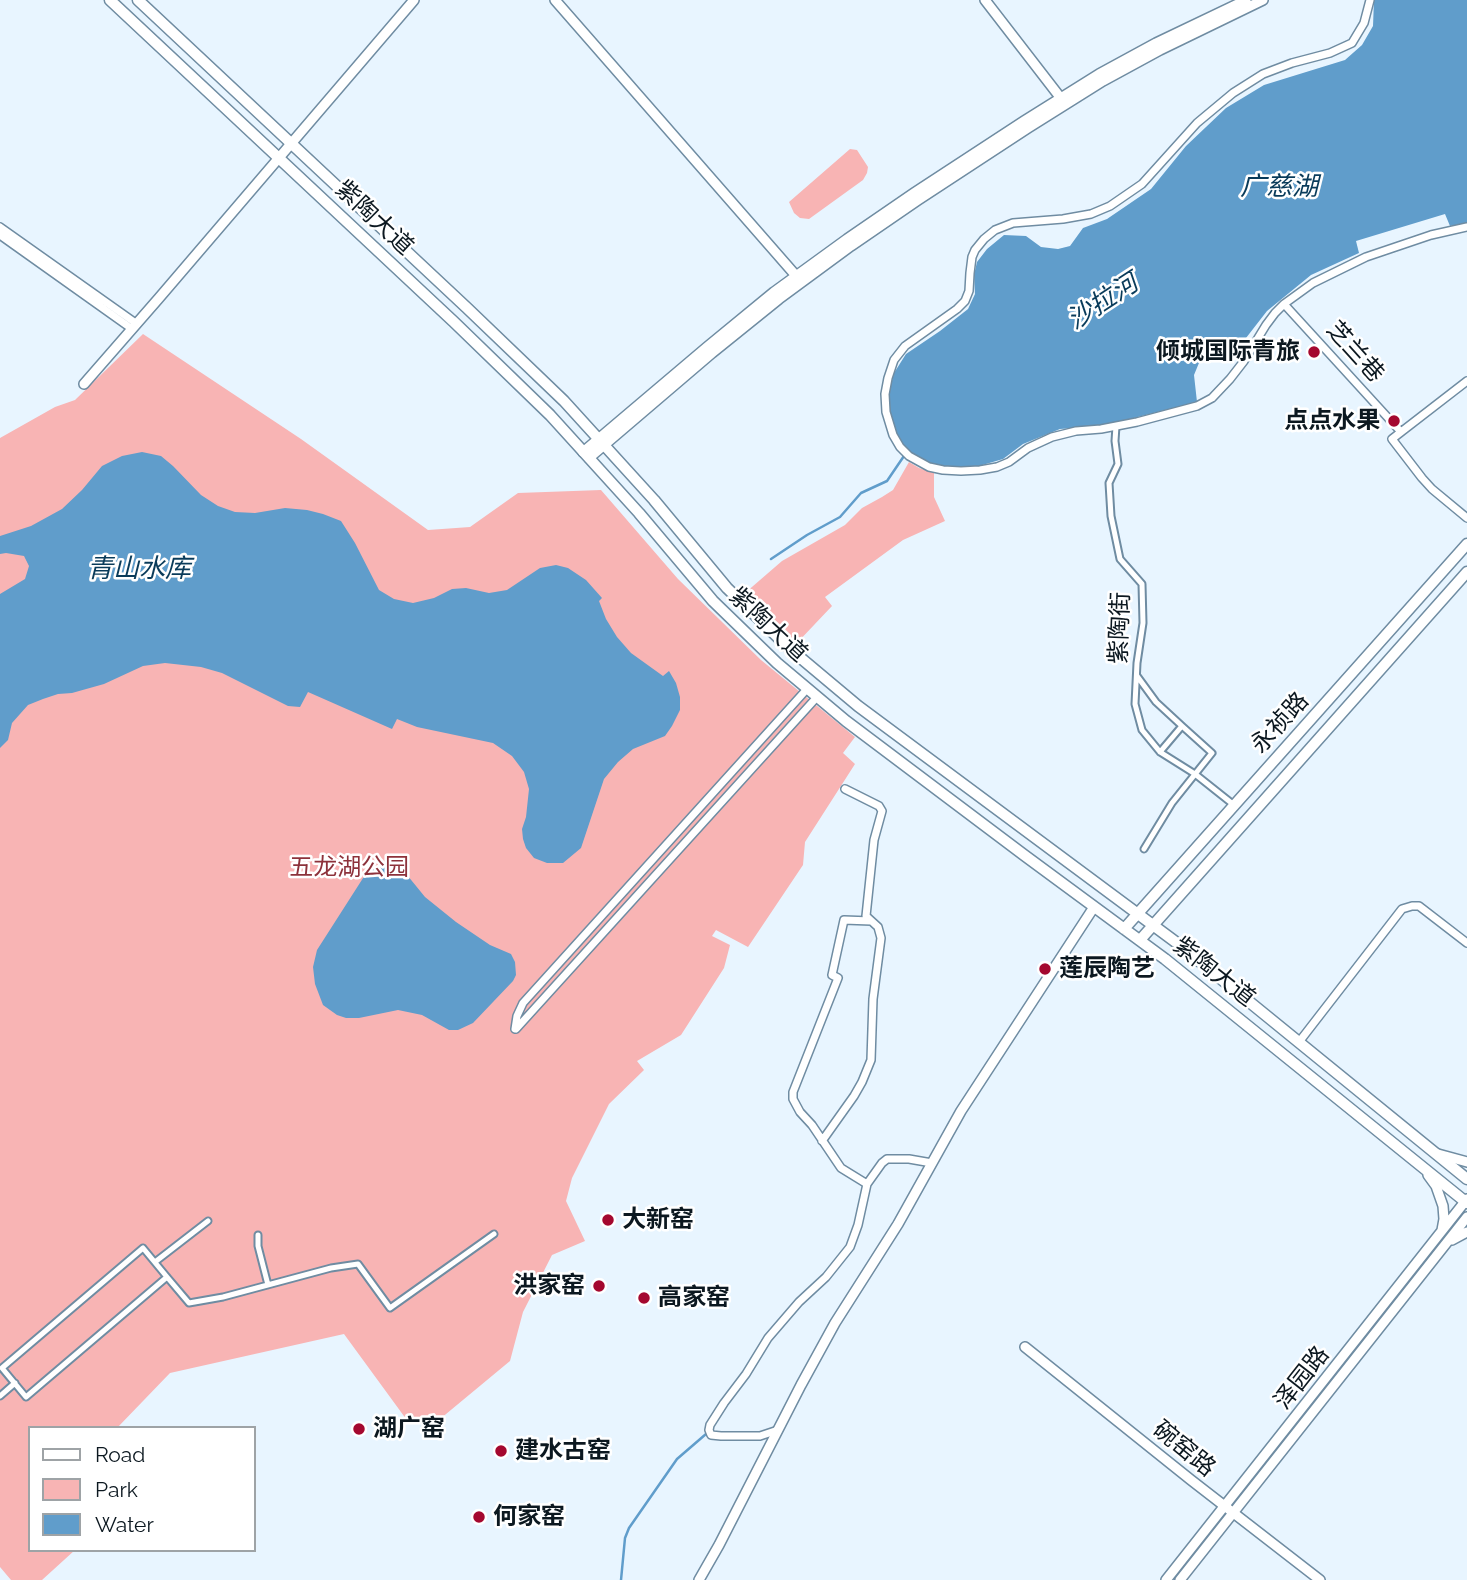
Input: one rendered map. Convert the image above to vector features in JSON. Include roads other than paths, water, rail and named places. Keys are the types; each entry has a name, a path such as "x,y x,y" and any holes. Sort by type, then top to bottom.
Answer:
{"main road":[{"name":"紫陶大道","path":"110,0 513,378 639,513 713,601 760,648 817,697 1176,967 1466,1201"},
{"name":"紫陶大道","path":"138,0 564,401 654,500 727,588 808,664 858,706 1153,926 1467,1179"},
{"name":"永祯路","path":"1124,929 1467,544"},
{"name":"永祯路","path":"1140,940 1467,572"}],"street":[{"path":"84,384 414,0"},
{"path":"555,0 799,279"},
{"path":"985,0 1063,101"},
{"path":"586,455 799,279 1063,101 1156,43 1246,0"},
{"path":"1063,101 1263,0"},
{"path":"1370,0 1364,23 1352,43 1330,53 1263,74 1233,93 1197,123 1142,184 1110,206 1091,214 1063,219 1013,223 995,230 984,239 972,257 969,291 965,301 905,346 892,364 885,403 888,420 897,441 909,456 936,469 961,471 996,467 1052,437 1137,422 1197,406 1212,398 1237,370 1266,325 1284,304 1313,283 1366,257 1431,235 1467,227"},
{"path":"0,227 134,327"},
{"path":"0,235 134,327"},
{"name":"芝兰巷","path":"1284,304 1401,432"},
{"path":"1467,381 1392,439 1432,489 1467,518"},
{"name":"紫陶街","path":"1116,426 1118,464 1109,483 1111,516 1119,559 1142,584 1143,623 1135,704 1142,730 1160,752 1195,774 1234,806"},
{"path":"1136,676 1156,702 1212,752 1172,803 1144,849"},
{"path":"807,689 524,1002 517,1017 516,1029 817,697"},
{"path":"1160,752 1182,726"},
{"path":"822,1141 854,1096 871,1060 873,999 881,938 878,927 866,916 874,840 882,811 879,806 845,789"},
{"path":"699,1580 835,1323 898,1224 961,1111 1094,906"},
{"path":"1299,1042 1402,909 1419,906 1467,943"},
{"path":"867,1184 843,1171 800,1112 793,1092 838,978 832,975 844,920 871,921"},
{"path":"1433,1152 1467,1162"},
{"path":"779,1430 760,1436 721,1436 710,1435 709,1430 768,1338 799,1302 826,1277 850,1247 867,1184 882,1163 887,1159 909,1159 932,1163"},
{"path":"1420,1165 1439,1194 1444,1212 1442,1232"},
{"name":"泽园路","path":"1166,1580 1466,1201"},
{"name":"泽园路","path":"1180,1580 1467,1217"},
{"path":"155,1262 208,1221"},
{"path":"1448,1243 1467,1232"},
{"path":"167,1277 26,1397 2,1368 143,1248 189,1303 223,1297 331,1268 358,1264 390,1308 494,1234"},
{"path":"258,1235 258,1246 268,1285"},
{"name":"碗窑路","path":"1025,1347 1320,1580"},
{"path":"0,1396 15,1383"}],"water":[{"name":"广慈湖","path":"1374,0 1467,0 1467,223 1450,226 1445,214 1356,241 1359,253 1311,275 1267,311 1246,338 1219,342 1201,358 1194,375 1197,402 1126,420 1060,429 1023,444 1003,459 979,466 947,468 912,459 891,428 887,400 894,373 906,354 968,309 975,294 974,275 977,262 987,249 1004,235 1026,236 1041,247 1058,249 1070,246 1083,228 1107,219 1151,189 1186,146 1226,108 1264,85 1345,60 1362,45 1373,26"},
{"name":"青山水库","path":"142,452 161,456 201,495 218,506 235,512 255,513 285,508 307,510 341,521 379,590 394,599 413,603 434,598 452,589 466,588 489,593 507,590 540,568 556,565 568,568 586,580 602,598 599,601 606,619 631,653 663,676 669,671 680,697 680,710 665,736 633,749 604,779 581,848 563,863 547,863 534,858 526,848 522,829 529,789 524,772 512,756 493,743 417,727 397,719 392,729 308,692 300,707 288,706 222,673 201,667 165,663 143,666 104,684 58,694 28,705 12,723 8,740 0,748 0,594 25,579 29,566 24,556 0,554 0,536 31,526 62,509 102,466 122,456"},
{"path":"389,865 403,870 425,897 456,922 490,945 511,954 516,975 513,981 473,1023 458,1030 449,1030 422,1015 398,1010 346,1018 323,1005 315,984 313,967 317,950 365,875 377,866"}],"waterway":[{"name":"沙拉河","path":"771,559 840,517 861,493 887,481 906,453"},
{"path":"621,1580 625,1538 629,1528 677,1459 706,1434"}],"place":[{"name":"倾城国际青旅","path":"1314,352"},
{"name":"点点水果","path":"1394,421"},
{"name":"莲辰陶艺","path":"1045,969"},
{"name":"大新窑","path":"608,1220"},
{"name":"洪家窑","path":"599,1286"},
{"name":"高家窑","path":"644,1298"},
{"name":"湖广窑","path":"359,1429"},
{"name":"建水古窑","path":"501,1451"},
{"name":"何家窑","path":"479,1517"}],"park label":[{"name":"五龙湖公园","path":"349,868"}]}
